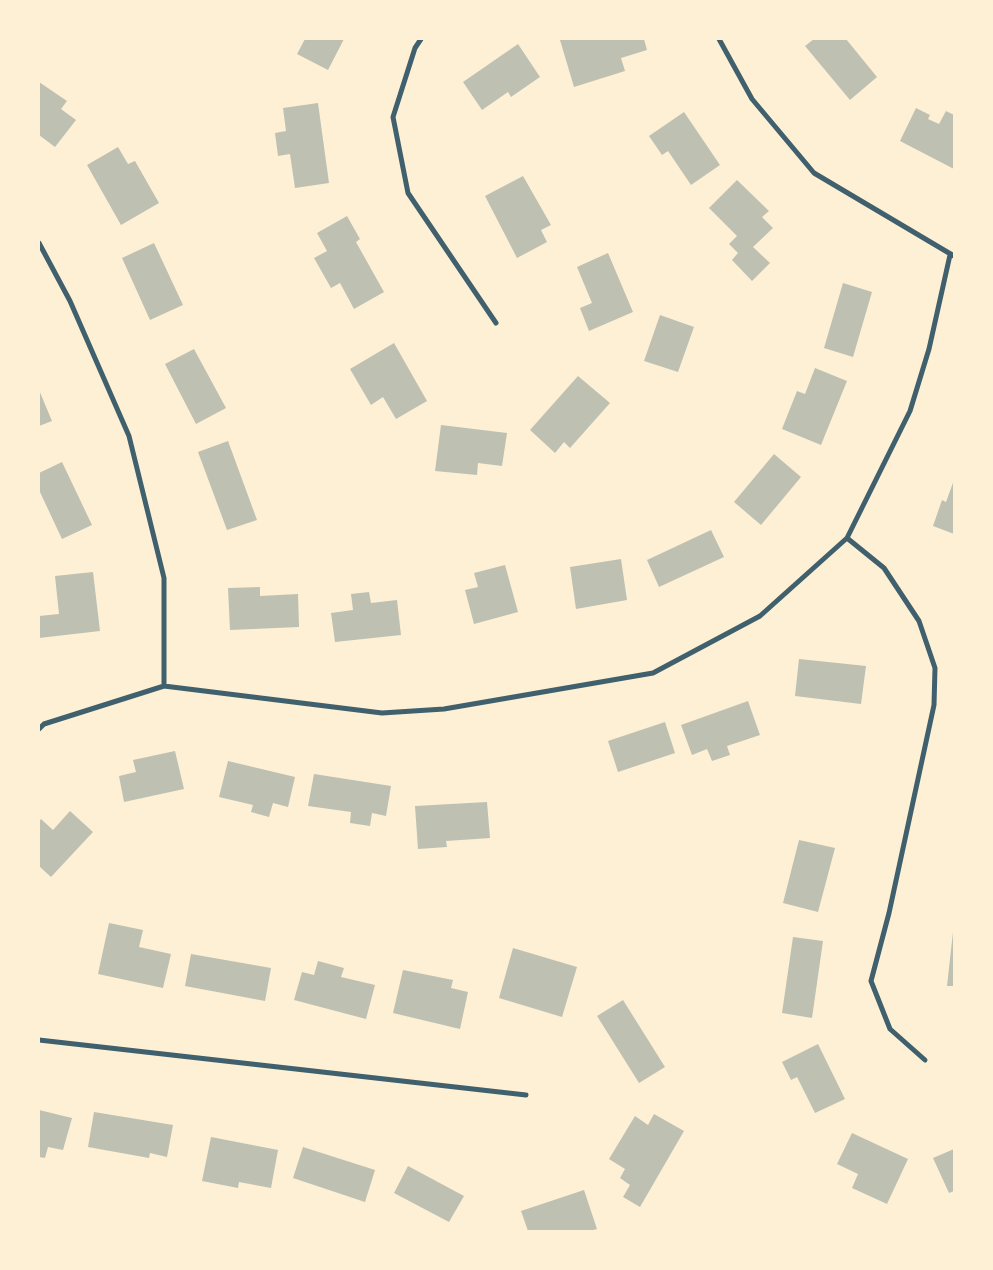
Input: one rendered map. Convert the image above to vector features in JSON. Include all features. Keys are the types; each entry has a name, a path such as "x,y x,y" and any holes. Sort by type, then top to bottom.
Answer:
{"street":[{"path":"421,39 416,48 393,117 408,193 496,323"},
{"path":"39,729 44,724 164,686 382,714 444,709 653,673 760,616 847,538 910,411 929,349 952,256 814,172 752,99 719,39"},
{"path":"39,243 70,301 130,436 164,578 164,686"},
{"path":"847,538 884,568 919,621 935,668 932,714 893,893 871,981 890,1029 925,1060"},
{"path":"39,1040 526,1095"}],"building":[{"path":"305,39 344,39 328,70 297,54"},
{"path":"644,39 647,50 621,58 625,71 574,87 560,40"},
{"path":"814,39 846,39 877,77 850,100 805,46"},
{"path":"518,44 540,77 511,97 508,92 482,110 463,82"},
{"path":"39,82 67,101 61,109 76,120 55,147 39,135"},
{"path":"318,103 329,183 295,188 290,154 278,156 275,133 286,131 283,108"},
{"path":"916,108 930,115 928,119 939,124 946,111 954,115 954,169 900,141"},
{"path":"684,112 720,165 691,185 668,151 662,155 649,136"},
{"path":"118,147 128,164 135,161 159,203 121,225 87,165"},
{"path":"523,176 551,225 541,230 547,242 517,258 485,196"},
{"path":"737,180 769,211 762,217 773,228 753,247 770,263 752,281 732,260 738,253 729,244 737,236 709,208"},
{"path":"347,216 360,239 356,242 384,292 354,309 340,283 331,288 314,258 327,251 317,233"},
{"path":"154,243 183,305 150,320 122,258"},
{"path":"608,253 633,312 589,331 580,308 592,303 577,267"},
{"path":"843,283 872,292 853,357 824,348"},
{"path":"660,315 694,327 678,372 644,361"},
{"path":"394,343 427,401 396,419 383,397 371,405 350,369"},
{"path":"194,349 226,408 196,424 165,364"},
{"path":"815,368 847,381 821,445 782,429 797,391 805,394"},
{"path":"578,376 610,403 570,448 564,442 555,453 530,430"},
{"path":"39,390 52,421 39,426"},
{"path":"441,425 507,433 502,466 478,463 477,475 435,471"},
{"path":"228,441 257,520 227,530 198,452"},
{"path":"774,454 801,477 761,525 734,502"},
{"path":"62,462 92,525 62,539 39,490 39,473"},
{"path":"954,480 954,534 933,526 942,500 946,502"},
{"path":"711,530 724,557 659,587 647,560"},
{"path":"621,559 627,600 576,609 570,567"},
{"path":"505,565 518,612 474,624 465,590 478,587 474,573"},
{"path":"93,572 100,631 39,638 39,616 59,614 55,576"},
{"path":"260,587 260,596 298,594 299,627 230,630 228,588"},
{"path":"369,592 371,603 397,600 401,635 335,642 331,613 353,610 351,594"},
{"path":"799,659 866,666 861,704 795,696"},
{"path":"748,701 760,735 727,746 730,755 712,761 707,749 692,755 681,725"},
{"path":"665,722 675,753 618,772 608,741"},
{"path":"175,751 184,789 124,802 119,776 136,772 133,760"},
{"path":"228,761 295,777 288,807 273,803 269,817 251,812 253,805 219,797"},
{"path":"314,774 391,786 386,816 372,813 370,826 350,823 351,812 308,806"},
{"path":"487,802 490,838 446,841 447,847 418,849 415,806"},
{"path":"70,811 93,832 51,877 39,866 39,822 41,819 53,830"},
{"path":"799,840 835,848 818,912 783,903"},
{"path":"109,923 143,930 139,947 171,954 163,988 98,974"},
{"path":"953,932 954,986 947,986"},
{"path":"793,937 823,941 812,1018 782,1013"},
{"path":"513,948 577,967 562,1017 499,998"},
{"path":"191,954 271,968 265,1001 185,986"},
{"path":"318,961 344,968 341,977 375,985 366,1019 294,1000 302,972 314,975"},
{"path":"403,970 453,980 451,988 468,992 460,1029 393,1013"},
{"path":"623,1000 665,1067 639,1083 597,1016"},
{"path":"818,1044 845,1099 815,1113 797,1077 791,1080 782,1062"},
{"path":"39,1110 72,1118 63,1150 48,1147 45,1158 39,1157"},
{"path":"94,1112 173,1125 167,1157 150,1153 149,1158 88,1147"},
{"path":"654,1114 684,1131 640,1207 623,1197 630,1185 620,1178 625,1169 609,1159 635,1116 648,1125"},
{"path":"852,1133 908,1159 887,1204 852,1188 858,1174 837,1164"},
{"path":"211,1137 278,1150 271,1188 239,1182 238,1188 202,1181"},
{"path":"303,1147 375,1170 365,1202 293,1178"},
{"path":"954,1149 954,1191 949,1193 933,1158"},
{"path":"408,1166 464,1196 449,1222 394,1193"},
{"path":"584,1190 597,1229 590,1231 528,1231 521,1211"}]}
